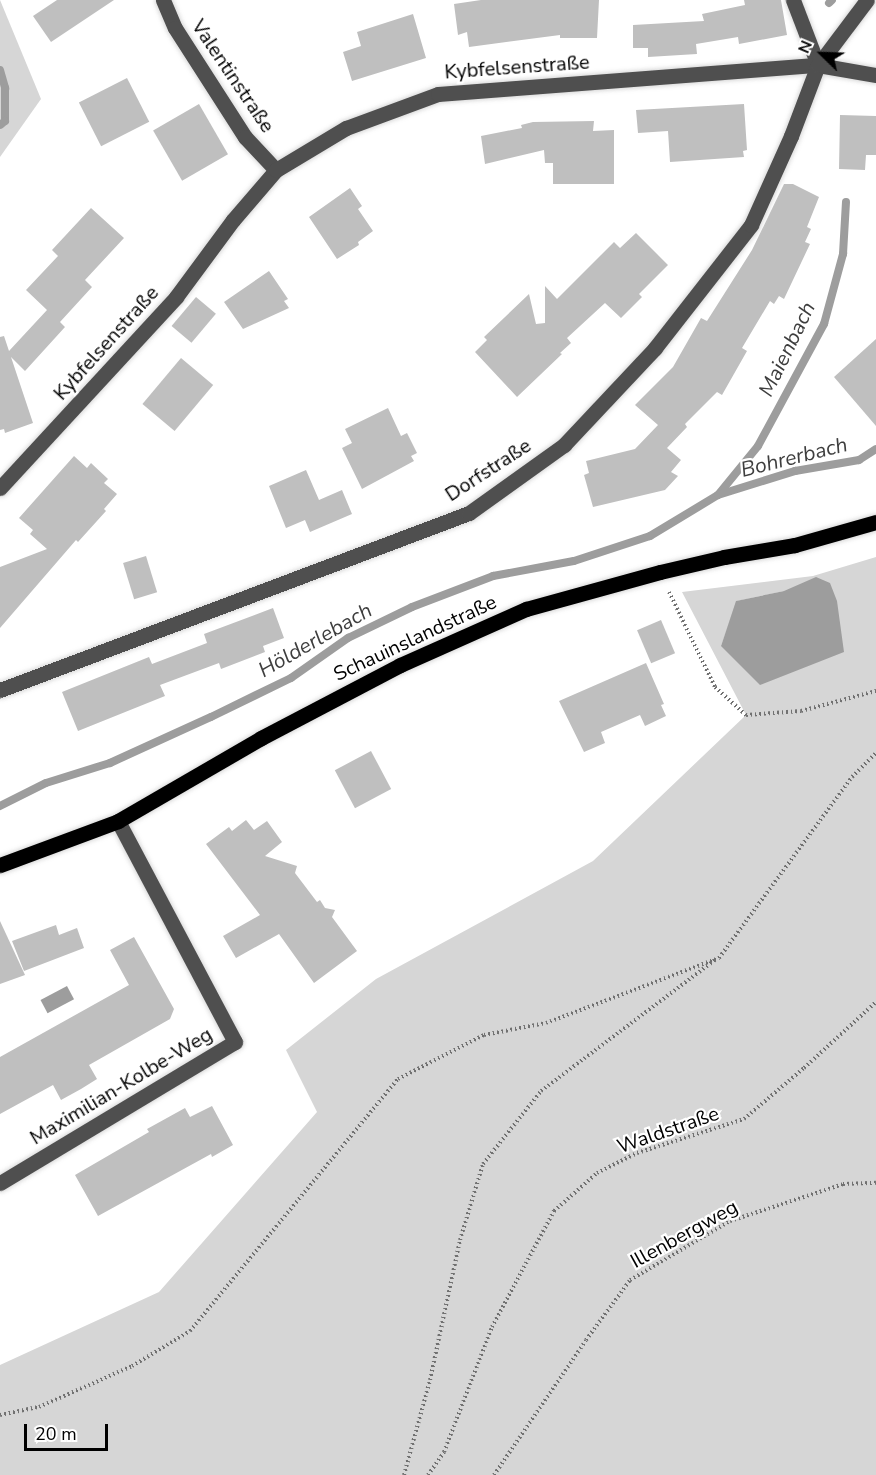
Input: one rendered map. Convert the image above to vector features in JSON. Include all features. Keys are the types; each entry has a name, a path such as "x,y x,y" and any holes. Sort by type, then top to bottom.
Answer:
{"main road":[{"name":"Schauinslandstraße","path":"0,865 118,821 261,738 400,665 526,609 660,572 724,557 795,545 876,522"}],"street":[{"name":"Valentinstraße","path":"163,0 175,28 245,138 276,170"},
{"path":"793,0 818,66"},
{"name":"Dorfstraße","path":"0,690 469,513 564,445 655,348 752,225 791,136 818,66 867,0"},
{"name":"Kybfelsenstraße","path":"0,488 176,297 233,219 276,170 346,128 438,94 818,66 876,75"},
{"name":"Maximilian-Kolbe-Weg","path":"0,1184 235,1041 118,821"}],"path":[{"path":"660,572 715,687 746,715 801,711 876,691"},
{"path":"404,1475 430,1380 460,1240 483,1164 541,1091 719,957 852,777 876,753"},
{"path":"0,1415 39,1407 132,1366 190,1331 398,1079 484,1035 546,1023 719,957"},
{"name":"Waldstraße","path":"428,1475 444,1452 492,1327 554,1211 597,1173 638,1153 744,1119 876,1002"},
{"name":"Illenbergweg","path":"494,1475 630,1280 730,1221 843,1184 876,1183"}],"shaded area":[{"path":"0,0 41,99 0,157"},
{"path":"876,557 876,1475 0,1475 0,1365 159,1292 317,1112 286,1050 376,979 593,861 746,715 682,592 813,576","holes":["784,591 721,646 737,601"]},
{"path":"816,577 830,583 837,601 844,652 760,685 721,646 736,601 784,591"},
{"path":"67,986 74,999 48,1013 41,1000"}],"building":[{"path":"57,0 114,0 51,42 33,16"},
{"path":"481,0 599,0 597,38 560,38 560,35 469,47 467,32 458,35 454,4"},
{"path":"744,0 781,0 787,35 739,44 738,37 696,44 697,54 648,57 648,48 633,48 633,25 704,21 702,14 745,5"},
{"path":"413,14 426,58 352,81 343,52 361,46 357,32"},
{"path":"127,78 149,122 101,146 79,103"},
{"path":"199,104 228,154 182,181 153,130"},
{"path":"744,104 747,150 743,151 744,157 670,162 668,131 638,133 636,110"},
{"path":"840,115 876,116 876,155 866,155 865,170 839,169"},
{"path":"594,121 593,131 614,130 614,184 553,184 553,163 545,163 544,150 485,164 481,136 522,128 521,125 533,122"},
{"path":"784,184 793,184 819,197 807,227 811,229 805,242 810,244 784,299 779,296 774,304 770,301 742,348 747,351 722,395 717,392 685,424 687,427 667,448 681,460 671,472 678,476 665,490 593,507 584,475 589,473 586,461 635,449 658,425 635,405 673,367 701,318 707,321 752,250"},
{"path":"350,188 362,206 358,209 373,231 358,242 359,245 337,259 309,217"},
{"path":"91,208 124,238 85,280 92,287 60,322 65,327 25,371 11,357 33,423 5,433 4,429 0,430 0,337 4,336 9,351 47,310 26,290 58,256 52,250"},
{"path":"636,233 668,265 639,294 642,297 621,318 605,303 567,338 571,343 560,353 562,354 517,397 475,352 487,340 484,337 529,294 536,324 545,323 545,286 557,299 614,242 620,248"},
{"path":"269,271 288,299 284,301 289,308 243,329 224,302"},
{"path":"196,297 216,314 191,343 172,326"},
{"path":"876,339 876,426 834,377"},
{"path":"181,358 213,385 175,431 142,404"},
{"path":"388,408 401,436 407,433 417,453 411,456 414,461 362,489 342,448 352,443 345,429"},
{"path":"74,456 87,468 91,463 108,479 104,483 117,494 104,509 106,511 78,542 76,540 0,628 0,567 47,549 30,534 33,530 19,518"},
{"path":"306,470 319,500 342,490 352,514 310,532 305,520 286,528 269,486"},
{"path":"146,556 157,592 134,599 123,563"},
{"path":"273,608 284,638 263,646 265,652 221,669 219,663 160,685 165,696 78,731 62,692 149,657 152,664 207,643 204,634"},
{"path":"661,620 675,653 651,663 637,630"},
{"path":"646,663 664,704 661,705 666,716 645,726 640,715 601,732 605,743 584,752 559,701"},
{"path":"371,751 391,789 355,808 335,770"},
{"path":"246,820 254,830 267,821 282,842 265,856 297,866 295,873 317,902 320,900 325,908 335,910 332,917 357,951 314,983 279,934 236,958 223,936 260,915 206,844 229,827 232,831"},
{"path":"0,921 25,975 0,984"},
{"path":"56,925 59,935 77,928 84,948 24,971 12,941"},
{"path":"134,937 174,1009 170,1019 89,1065 97,1079 81,1089 61,1100 53,1085 0,1114 0,1057 129,985 110,950"},
{"path":"212,1106 233,1145 212,1157 211,1154 98,1216 75,1175 149,1132 147,1129 185,1108 190,1117"}],"waterway":[{"name":"Maienbach","path":"829,3 832,0"},
{"path":"0,70 5,88 5,121 0,125"},
{"name":"Maienbach","path":"718,495 758,446 824,324 843,254 846,202"},
{"name":"Hölderlebach","path":"0,806 46,783 110,763 211,717 291,678 348,638 412,607 493,576 574,561 650,536 718,495 795,471 859,460 876,449"}],"water label":[{"name":"Bohrerbach","path":"794,457"}]}
